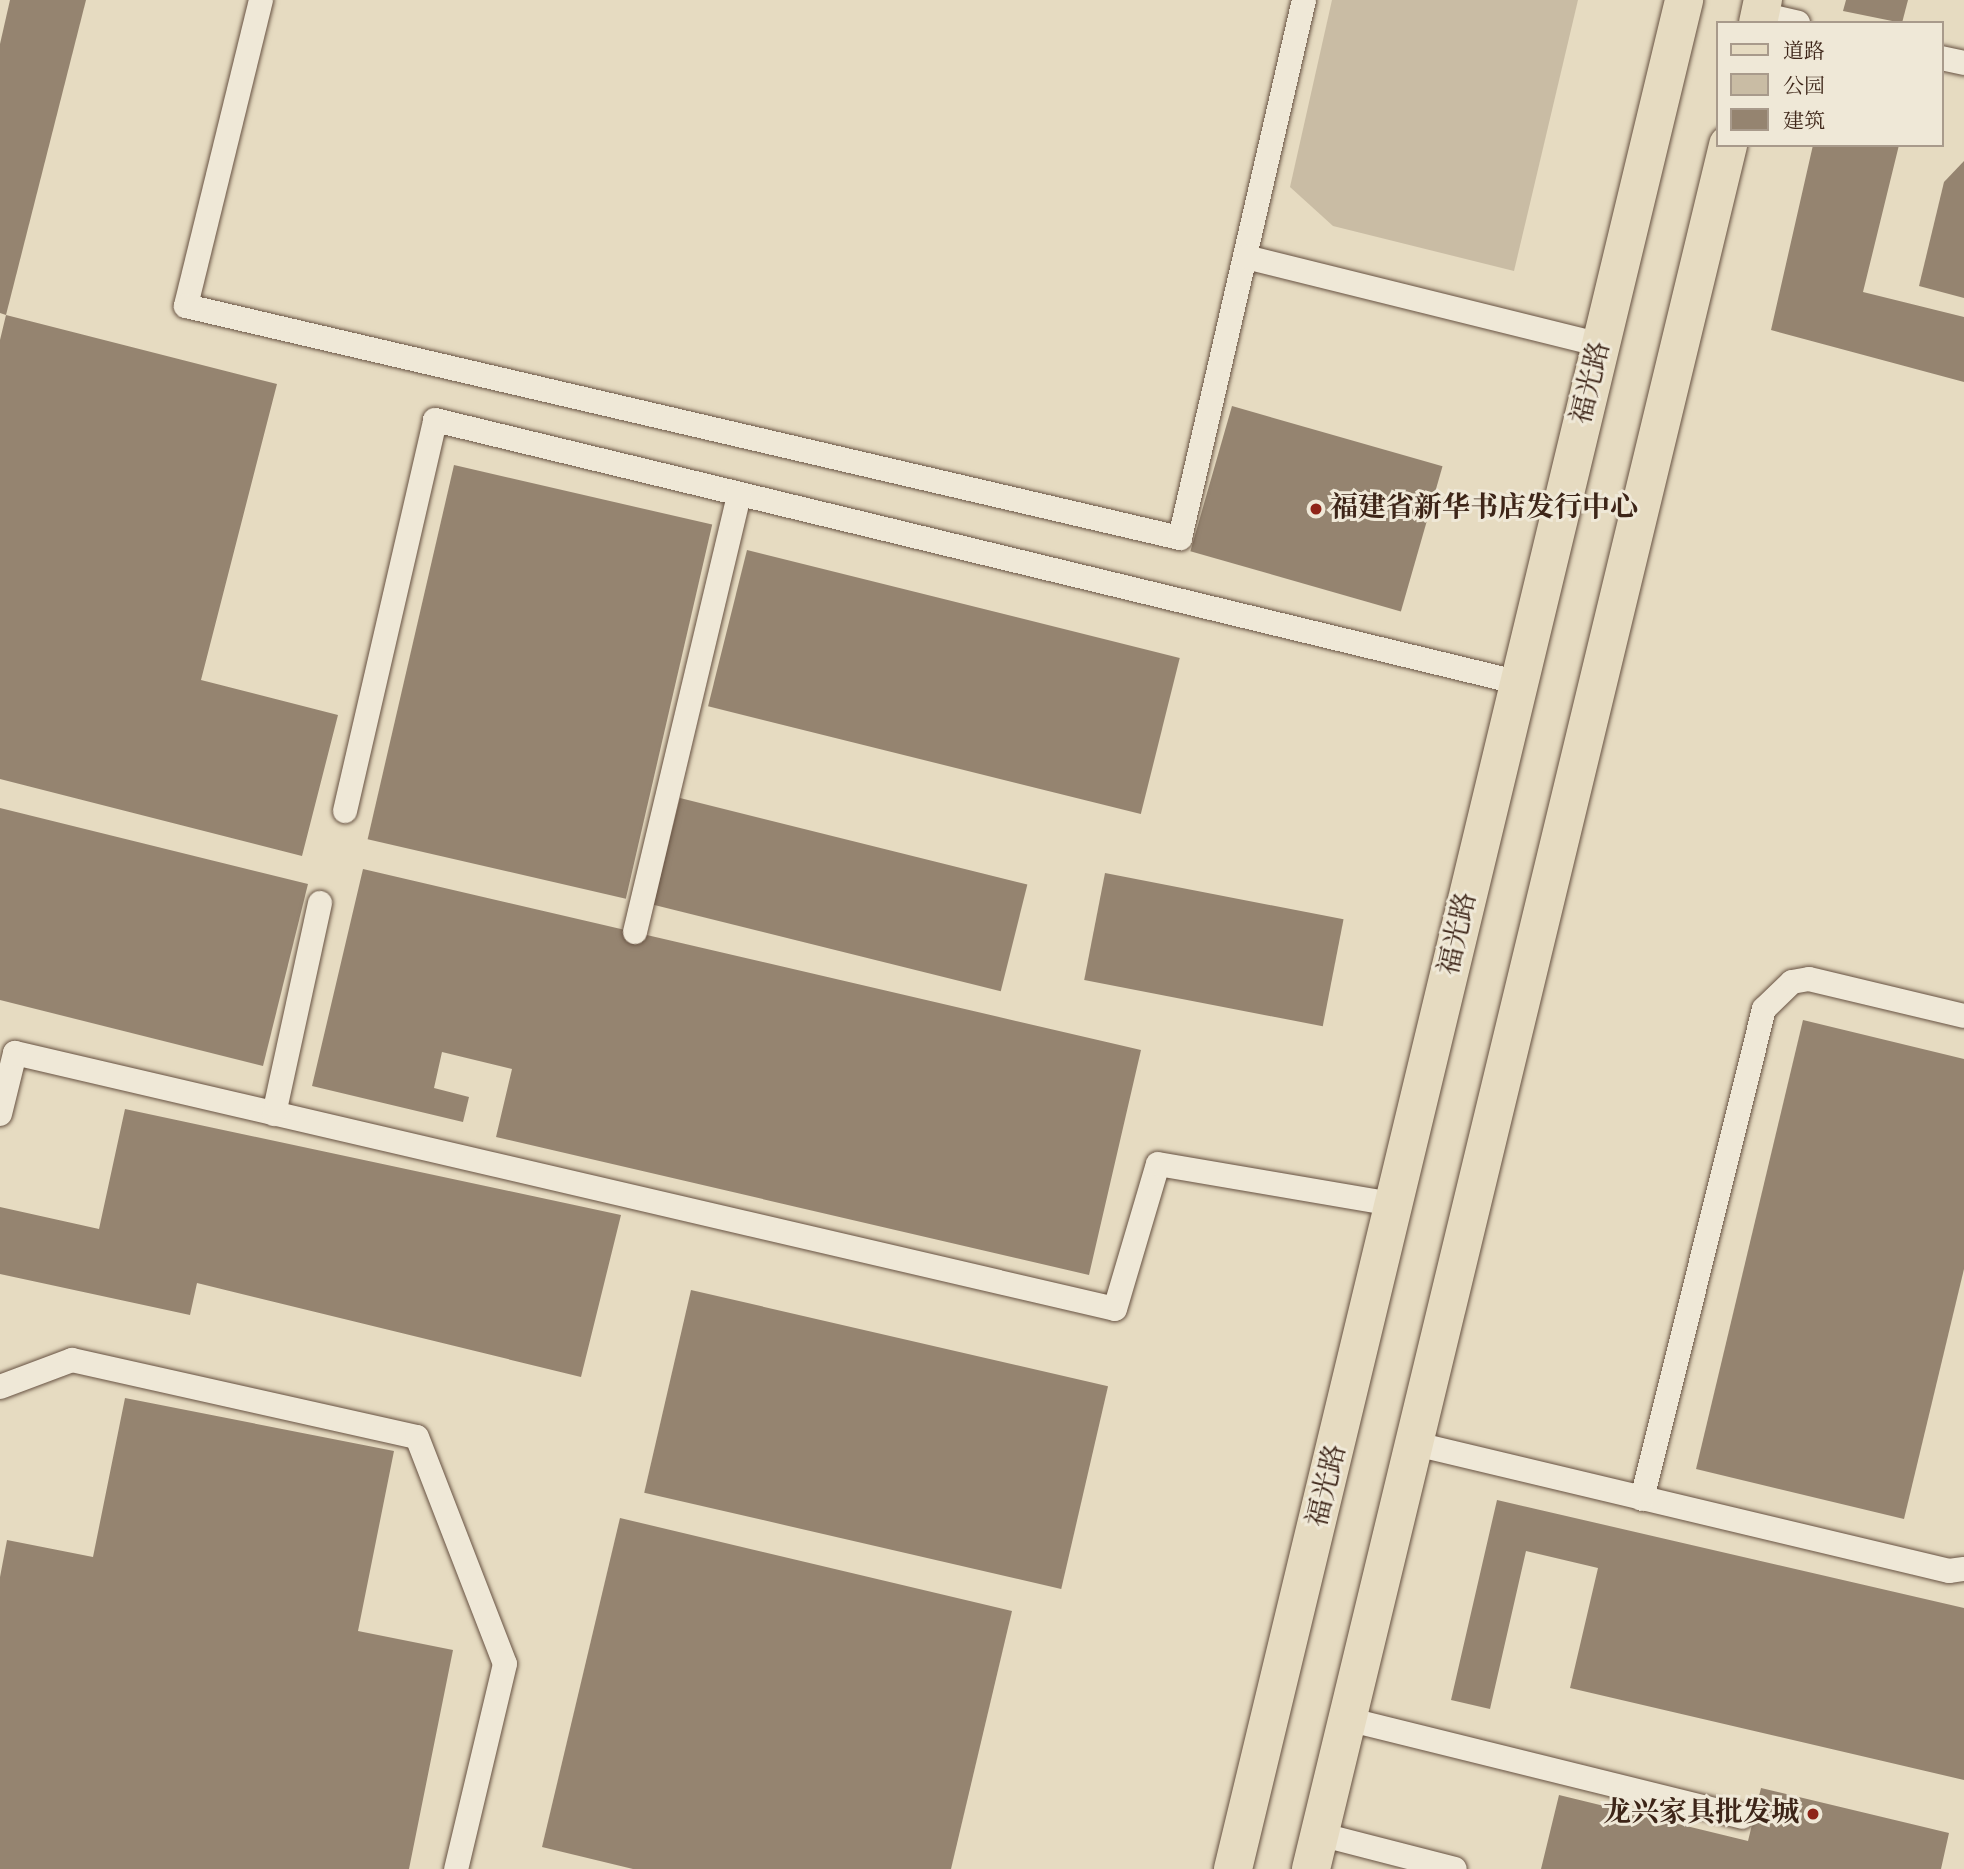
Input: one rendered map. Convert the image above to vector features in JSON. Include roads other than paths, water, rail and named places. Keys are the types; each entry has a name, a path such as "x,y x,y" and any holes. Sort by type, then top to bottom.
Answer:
{"main road":[{"name":"福光路","path":"1233,1869 1397,1205 1516,682 1602,345 1684,0"},
{"path":"1315,1852 1416,1444 1728,147"}],"lane":[{"path":"261,0 186,306 1180,538 1304,0"},
{"path":"1760,12 1791,21"},
{"path":"1943,58 1964,63"},
{"path":"1246,257 1602,345"},
{"path":"345,811 435,420 1516,682"},
{"path":"635,932 739,494"},
{"path":"274,1114 320,903"},
{"path":"1642,1499 1764,1009 1792,982 1809,979 1964,1016"},
{"path":"0,1114 15,1054 1115,1308 1158,1164 1397,1205"},
{"path":"0,1387 72,1360 417,1437 505,1664 456,1869"},
{"path":"1416,1444 1949,1572 1964,1569"},
{"path":"1347,1719 1742,1817"},
{"path":"1315,1852 1455,1869"}],"place":[{"name":"福建省新华书店发行中心","path":"1316,509"},
{"name":"龙兴家具批发城","path":"1813,1814"}]}
